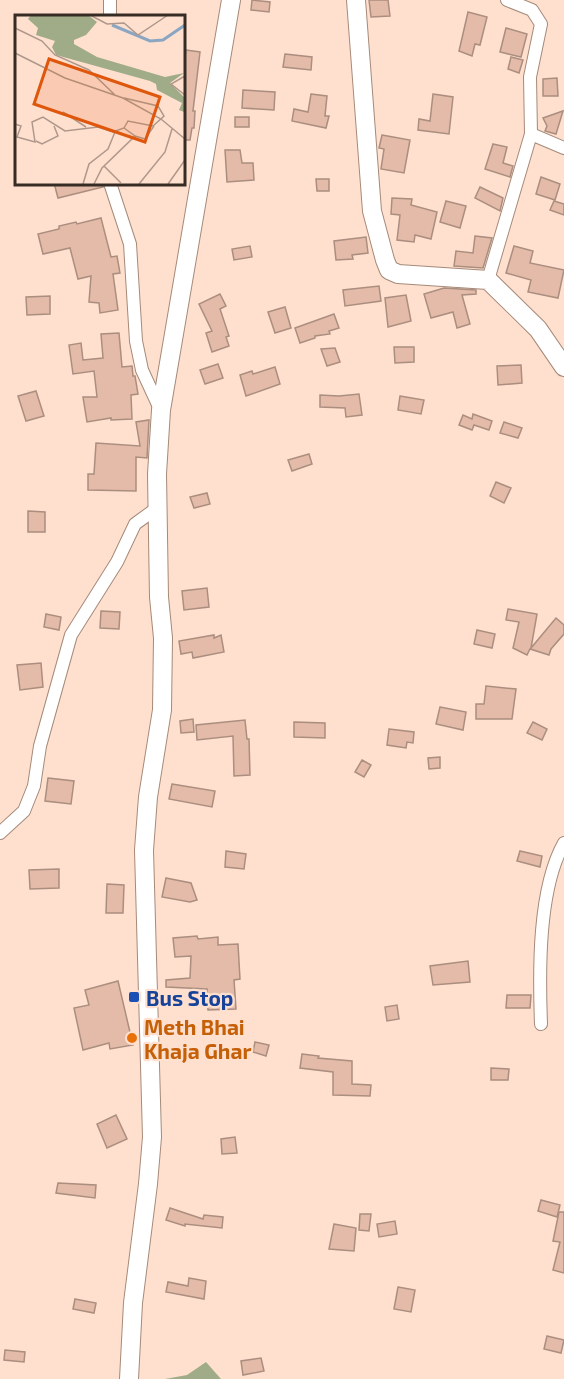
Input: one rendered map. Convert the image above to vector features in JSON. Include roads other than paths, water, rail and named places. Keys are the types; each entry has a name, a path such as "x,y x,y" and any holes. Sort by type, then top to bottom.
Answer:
{"main road":[{"path":"129,1379 133,1303 152,1137 144,850 148,797 162,710 163,638 159,597 157,464 161,410 231,0"},
{"path":"356,0 372,211 389,270 398,274 488,280 538,329 564,368"}],"street":[{"path":"488,280 531,134 530,76 541,24 532,10 507,0"},
{"path":"531,134 564,148"},
{"path":"110,184 130,244 136,341 142,370 161,410"},
{"path":"0,833 24,812 34,786 40,746 71,635 117,562 135,524 158,508"},
{"path":"541,1024 539,962 541,942 548,891 559,851 564,843"}],"place":[{"name":"Bus Stop","path":"134,997"},
{"name":"Meth Bhai Khaja Ghar","path":"132,1038"}]}
